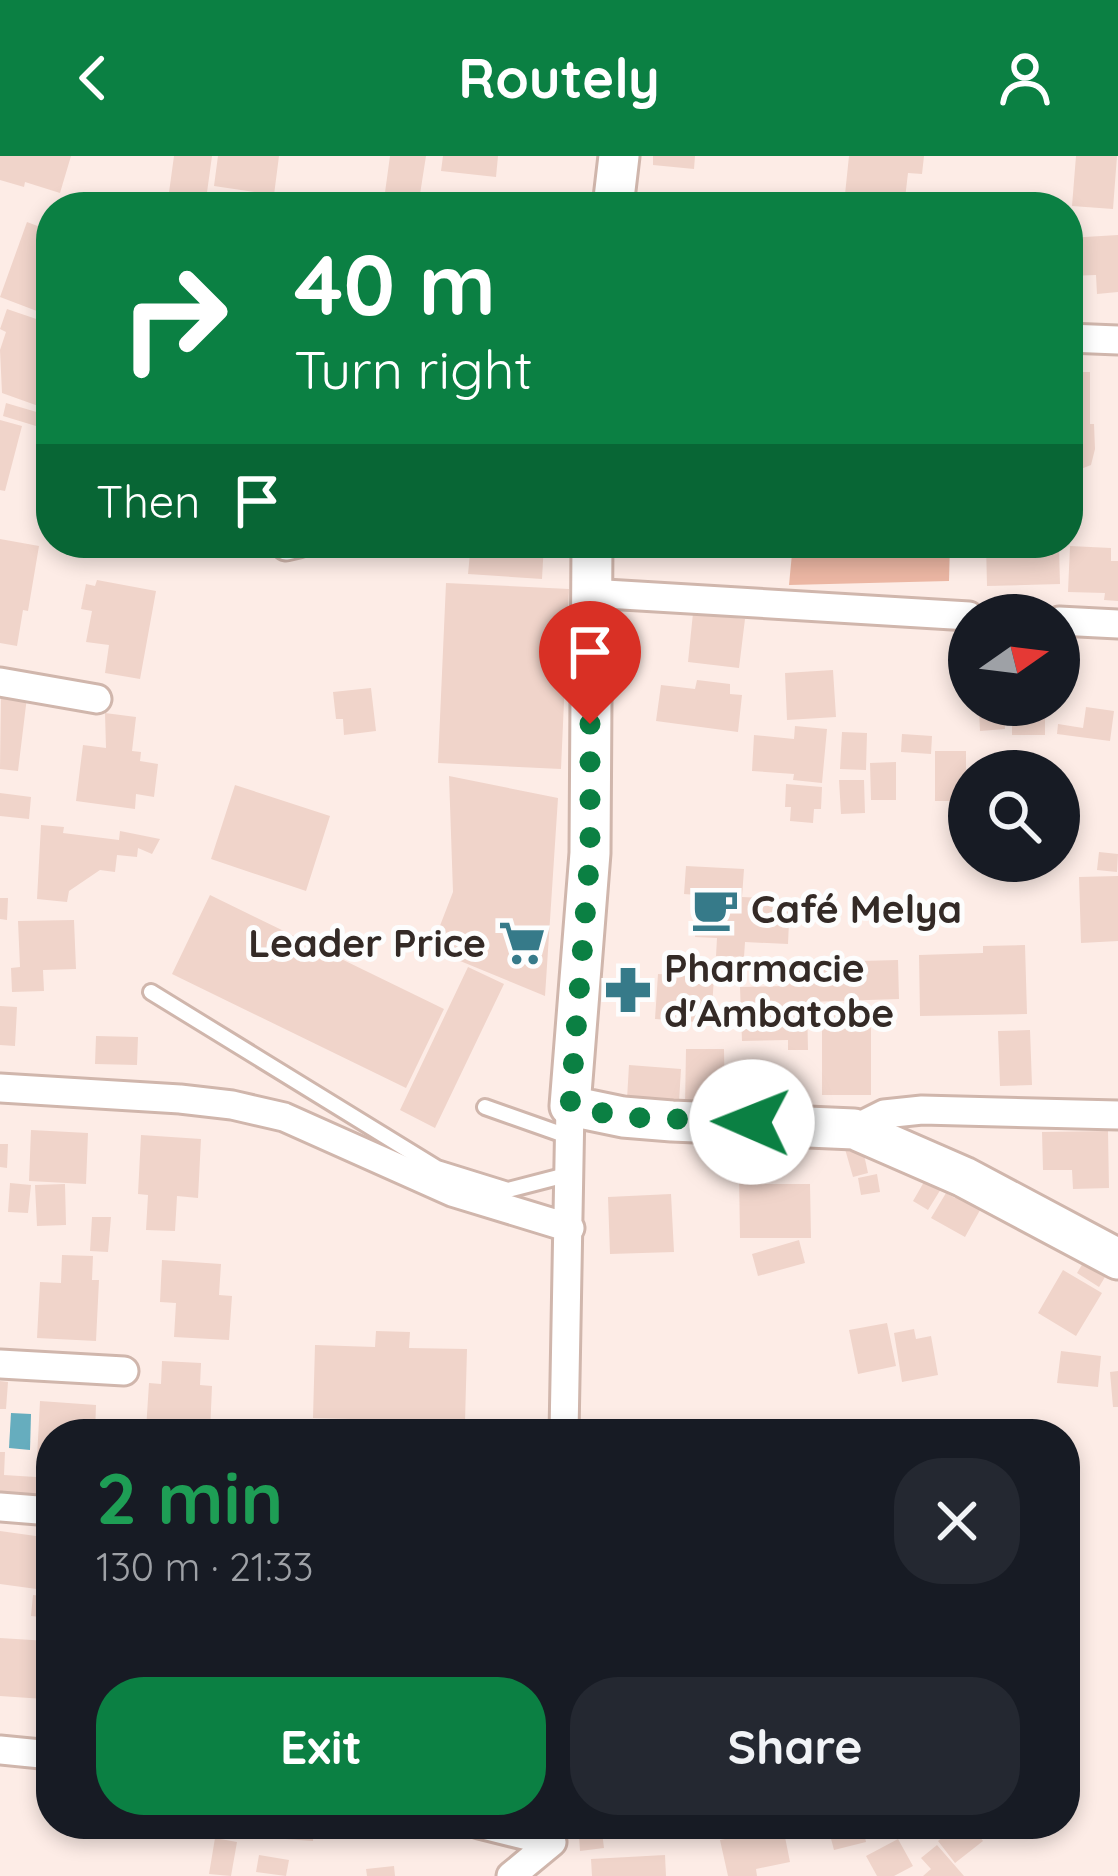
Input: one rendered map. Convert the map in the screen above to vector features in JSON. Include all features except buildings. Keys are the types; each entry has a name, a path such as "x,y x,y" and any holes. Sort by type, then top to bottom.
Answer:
{"street":[{"path":"615,192 619,156"},
{"path":"1083,339 1118,340"},
{"path":"564,1419 570,1121 590,854 591,558"},
{"path":"590,593 948,615"},
{"path":"1080,622 1118,624"},
{"path":"0,682 97,699"},
{"path":"0,1088 232,1105 284,1118 452,1192 570,1228"},
{"path":"854,1129 884,1114 922,1110 1118,1115"},
{"path":"570,1121 854,1129 964,1177 1118,1259"},
{"path":"0,1364 124,1371"},
{"path":"0,1507 36,1510"},
{"path":"0,1750 36,1753"},
{"path":"511,1876 546,1839"}],"lane":[{"path":"151,992 437,1168 508,1190 570,1174"},
{"path":"485,1107 570,1121"}],"shaded area":[{"path":"792,558 950,558 949,581 789,585"}],"water":[{"path":"11,1413 31,1414 30,1450 9,1448"}],"place":[{"name":"Café Melya","path":"715,909"},
{"name":"Leader Price","path":"522,943"},
{"name":"Pharmacie d'Ambatobe","path":"628,990"}],"route":[{"path":"590,724 590,854 570,1106 623,1117 752,1122"}]}
